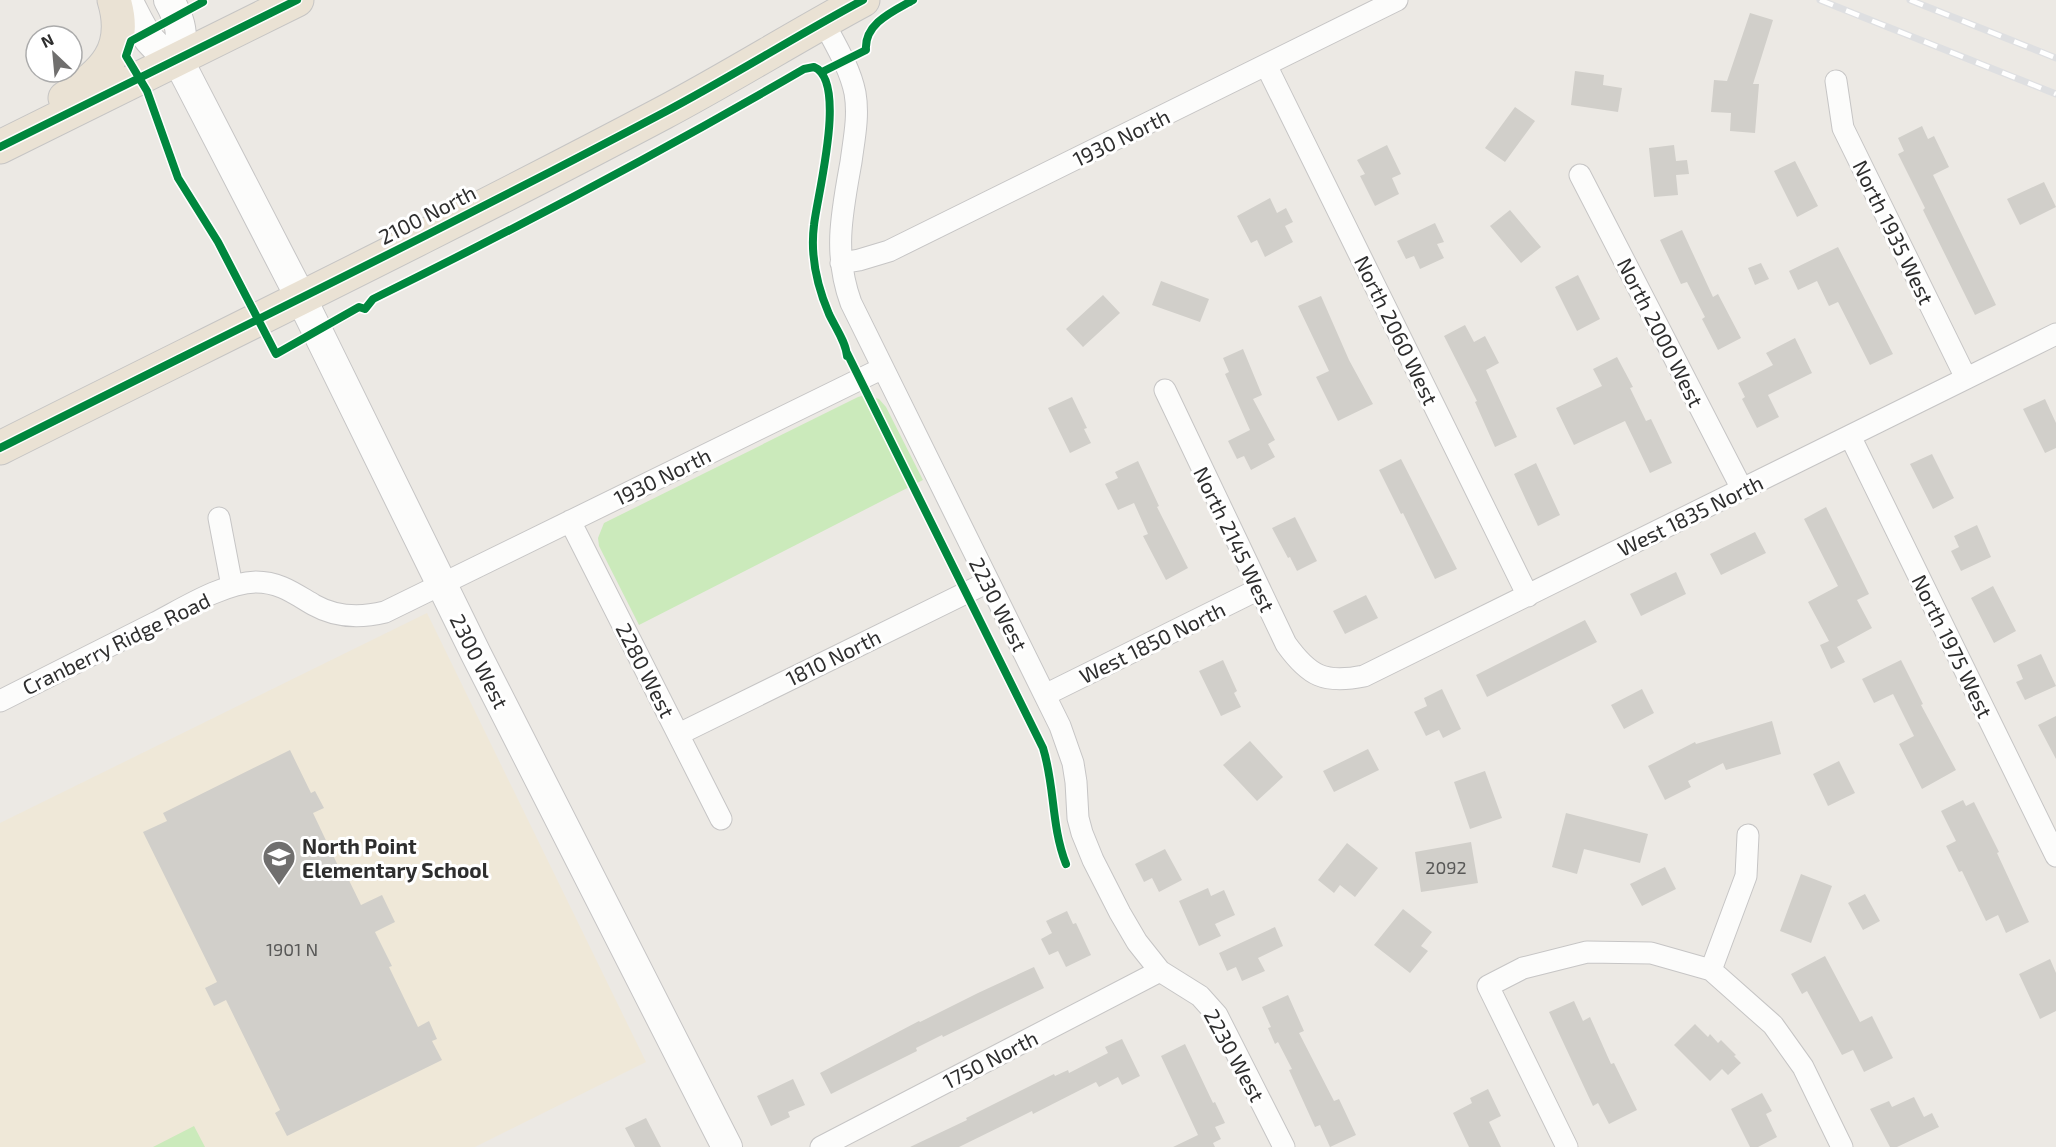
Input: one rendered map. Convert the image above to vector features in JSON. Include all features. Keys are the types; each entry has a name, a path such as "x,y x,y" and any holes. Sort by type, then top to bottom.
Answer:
{"highway":[{"path":"0,133 65,98 102,70 114,51 117,41 119,21 114,0"},
{"path":"0,147 297,0"},
{"name":"2100 North","path":"0,448 656,117 863,0"}],"main road":[{"path":"127,0 149,41 162,53 177,58 181,47 181,25 169,0"},
{"name":"2300 West","path":"177,58 301,298 441,583 727,1147"}],"street":[{"name":"1930 North","path":"840,262 860,260 889,251 1397,0"},
{"name":"2230 West","path":"823,21 850,76 856,105 856,128 842,222 840,262 851,303 1068,744 1076,782 1078,818 1087,846 1120,914 1137,942 1160,970 1200,996 1217,1015 1284,1147"},
{"name":"North 2060 West","path":"1266,65 1528,596"},
{"name":"North 1935 West","path":"1836,81 1842,128 1966,378"},
{"name":"North 2000 West","path":"1580,175 1742,489"},
{"name":"West 1835 North","path":"1320,677 1349,679 1364,676 2056,334"},
{"name":"1930 North","path":"441,583 883,369"},
{"name":"North 2145 West","path":"1165,390 1286,644 1296,658 1320,677"},
{"name":"North 1975 West","path":"1850,435 2056,856"},
{"name":"Cranberry Ridge Road","path":"219,518 232,586"},
{"name":"2280 West","path":"570,521 721,819"},
{"name":"1810 North","path":"679,734 988,582"},
{"name":"Cranberry Ridge Road","path":"0,701 232,586 244,583 269,583 294,591 325,610 349,616 361,616 385,612 441,583"},
{"name":"West 1850 North","path":"1045,695 1259,589"},
{"path":"1711,970 1746,876 1748,835"},
{"path":"1567,1147 1488,986 1523,968 1587,952 1651,953 1711,970 1773,1025 1803,1067 1842,1147"},
{"name":"1750 North","path":"821,1147 1160,970"}],"shaded area":[{"name":"North Point Elementary School","path":"427,613 646,1062 475,1147 0,1147 0,823"}],"green space":[{"path":"865,395 879,399 886,407 923,480 639,625 599,546 598,538 604,523"},
{"path":"194,1126 205,1147 153,1147"}],"building":[{"path":"1750,13 1773,20 1753,84 1759,84 1755,133 1730,131 1731,113 1711,112 1714,80 1727,81"},
{"path":"1575,71 1604,75 1603,85 1622,88 1618,112 1571,105"},
{"path":"1515,107 1535,121 1505,162 1485,148"},
{"path":"1922,126 1928,139 1934,136 1949,167 1933,175 1996,305 1975,315 1898,154 1904,151 1898,138"},
{"path":"1387,145 1401,174 1392,178 1399,194 1375,206 1360,176 1365,174 1357,160"},
{"path":"1674,145 1676,161 1687,160 1689,174 1676,175 1678,195 1654,197 1649,148"},
{"path":"1795,161 1818,206 1797,217 1774,171"},
{"path":"2044,182 2056,207 2020,225 2007,199"},
{"path":"1270,198 1277,213 1286,208 1293,222 1285,226 1293,242 1265,257 1257,240 1251,243 1237,216"},
{"path":"1510,210 1541,247 1521,263 1490,226"},
{"path":"1435,223 1444,242 1437,244 1444,258 1420,269 1414,256 1406,259 1397,241"},
{"path":"1682,230 1713,297 1718,294 1741,338 1718,350 1702,319 1705,317 1687,282 1681,284 1660,240"},
{"path":"1838,247 1893,354 1870,365 1838,302 1829,306 1817,281 1798,290 1789,271"},
{"path":"1761,263 1769,279 1755,285 1748,268"},
{"path":"1578,275 1600,319 1577,331 1555,287"},
{"path":"1161,281 1209,299 1200,322 1152,305"},
{"path":"1103,295 1120,313 1083,347 1066,329"},
{"path":"1321,296 1349,360 1373,404 1338,421 1316,377 1329,371 1298,306"},
{"path":"1465,325 1474,342 1485,336 1499,363 1486,370 1517,437 1495,447 1475,402 1477,401 1444,336"},
{"path":"1795,338 1812,373 1768,395 1779,417 1757,428 1742,399 1745,397 1738,383 1773,365 1766,353"},
{"path":"1243,349 1262,395 1253,399 1275,440 1268,444 1275,457 1251,470 1244,456 1237,459 1228,441 1250,430 1225,374 1229,372 1223,358"},
{"path":"1617,357 1633,387 1630,388 1646,421 1651,419 1672,463 1650,473 1625,421 1574,445 1556,408 1602,386 1593,369"},
{"path":"1072,397 1087,428 1084,429 1091,443 1070,453 1048,408"},
{"path":"2045,399 2056,423 2056,448 2045,453 2023,409"},
{"path":"1932,454 1954,498 1933,509 1910,464"},
{"path":"1401,459 1457,569 1435,579 1379,470"},
{"path":"1138,461 1159,506 1157,507 1188,568 1166,580 1143,536 1148,534 1134,503 1118,510 1105,484 1118,478 1115,472"},
{"path":"1536,463 1560,515 1538,526 1514,474"},
{"path":"1826,507 1869,594 1857,600 1872,628 1837,647 1845,662 1831,669 1820,645 1829,641 1808,602 1838,586 1804,519"},
{"path":"1295,517 1317,561 1297,571 1272,528"},
{"path":"1977,525 1991,557 1961,571 1951,551 1959,547 1954,536"},
{"path":"1755,532 1766,553 1721,575 1710,554"},
{"path":"1676,572 1686,594 1641,616 1630,594"},
{"path":"1993,586 2016,631 1994,643 1971,598"},
{"path":"1366,595 1378,618 1345,634 1333,611"},
{"path":"1585,620 1597,642 1487,697 1476,675"},
{"path":"2041,654 2056,686 2025,700 2016,682 2023,679 2017,665"},
{"path":"1223,660 1237,691 1234,693 1241,707 1221,716 1199,671"},
{"path":"1901,660 1923,704 1921,705 1956,770 1922,789 1899,744 1914,736 1893,694 1874,703 1862,679"},
{"path":"1442,689 1461,729 1443,738 1439,730 1426,736 1414,712 1427,706 1424,698"},
{"path":"1642,689 1654,713 1624,729 1611,705"},
{"path":"2056,716 2056,759 2038,725"},
{"path":"1772,721 1781,754 1726,770 1723,763 1688,781 1691,787 1665,800 1648,766 1695,742 1696,744"},
{"path":"1250,741 1283,777 1257,801 1223,765"},
{"path":"1368,749 1379,770 1334,792 1323,771"},
{"name":"North Point Elementary School","path":"290,750 311,793 315,791 324,808 313,813 341,872 344,870 361,905 382,895 395,922 375,932 418,1027 429,1021 437,1039 432,1041 442,1060 287,1136 275,1113 280,1110 226,1000 214,1006 205,988 217,982 143,832 167,821 163,813"},
{"path":"1839,761 1855,793 1828,806 1813,774"},
{"path":"1485,771 1502,818 1470,829 1454,782"},
{"path":"1963,800 1966,806 1974,802 1999,852 1997,853 2029,922 2006,933 1998,915 1986,921 1962,871 1959,872 1946,846 1956,841 1941,811"},
{"path":"1566,813 1648,834 1640,863 1584,849 1577,874 1552,867"},
{"path":"1471,842 1478,883 1421,892 1415,852"},
{"path":"1347,843 1378,868 1355,897 1340,885 1334,893 1318,880"},
{"path":"1165,849 1182,880 1159,892 1152,878 1144,882 1135,864"},
{"path":"1665,867 1676,889 1642,906 1630,884"},
{"path":"1801,874 1832,886 1811,943 1780,931"},
{"path":"1208,888 1211,896 1224,890 1235,915 1215,924 1221,936 1199,946 1179,901"},
{"path":"1865,894 1880,921 1863,930 1848,903"},
{"path":"1403,909 1432,932 1421,946 1428,951 1410,973 1374,945"},
{"path":"1067,911 1073,924 1076,923 1091,955 1066,967 1058,951 1049,955 1041,939 1052,933 1046,921"},
{"path":"1275,927 1283,946 1258,958 1265,971 1242,981 1236,967 1227,971 1219,953"},
{"path":"1825,956 1860,1022 1872,1016 1893,1058 1864,1072 1853,1050 1842,1055 1807,991 1802,994 1791,974"},
{"path":"2050,959 2056,973 2056,1011 2040,1019 2019,974"},
{"path":"1034,967 1044,988 943,1037 942,1035 916,1048 917,1051 831,1094 820,1073 919,1021"},
{"path":"1288,995 1304,1031 1299,1033 1334,1101 1339,1099 1356,1135 1330,1147 1320,1125 1315,1127 1289,1070 1292,1069 1278,1042 1275,1044 1268,1028 1271,1027 1262,1007"},
{"path":"1574,1001 1583,1021 1590,1017 1611,1064 1614,1063 1637,1110 1609,1124 1598,1103 1593,1106 1549,1012"},
{"path":"1695,1024 1708,1037 1710,1034 1718,1043 1721,1040 1736,1055 1734,1056 1741,1063 1728,1075 1722,1069 1710,1081 1674,1045"},
{"path":"1122,1039 1140,1076 1122,1085 1118,1077 1099,1087 1096,1082 1033,1114 1032,1111 959,1147 910,1147 1054,1074 1055,1076 1068,1070 1069,1073 1108,1053 1105,1047"},
{"path":"1185,1044 1225,1123 1215,1127 1221,1139 1213,1143 1215,1147 1173,1147 1198,1135 1161,1056"},
{"path":"793,1079 805,1105 788,1112 790,1117 771,1126 757,1096"},
{"path":"1488,1089 1501,1116 1489,1122 1501,1147 1469,1147 1453,1113 1472,1103 1470,1098"},
{"path":"1762,1093 1772,1111 1766,1114 1777,1137 1758,1147 1750,1147 1731,1109"},
{"path":"1914,1097 1924,1117 1932,1113 1939,1127 1897,1147 1890,1147 1870,1109 1889,1101 1892,1107"},
{"path":"646,1118 661,1147 635,1147 625,1128"}],"railway":[{"path":"1820,0 2056,94"},
{"path":"1910,0 2056,58"}],"cycle path":[{"path":"0,147 297,0"},
{"path":"0,448 581,156 688,99 863,0"},
{"path":"822,72 866,50 870,32 875,25 913,0"},
{"path":"203,2 131,41 126,56 147,91 178,178 218,242 276,354 359,307 365,309 373,299 644,159 804,69 814,67 824,77 829,94 830,115 814,225 814,259 821,293 847,356"},
{"path":"847,353 1043,748 1050,777 1058,835 1066,864"}],"place":[{"name":"North Point Elementary School","path":"279,886"}]}
